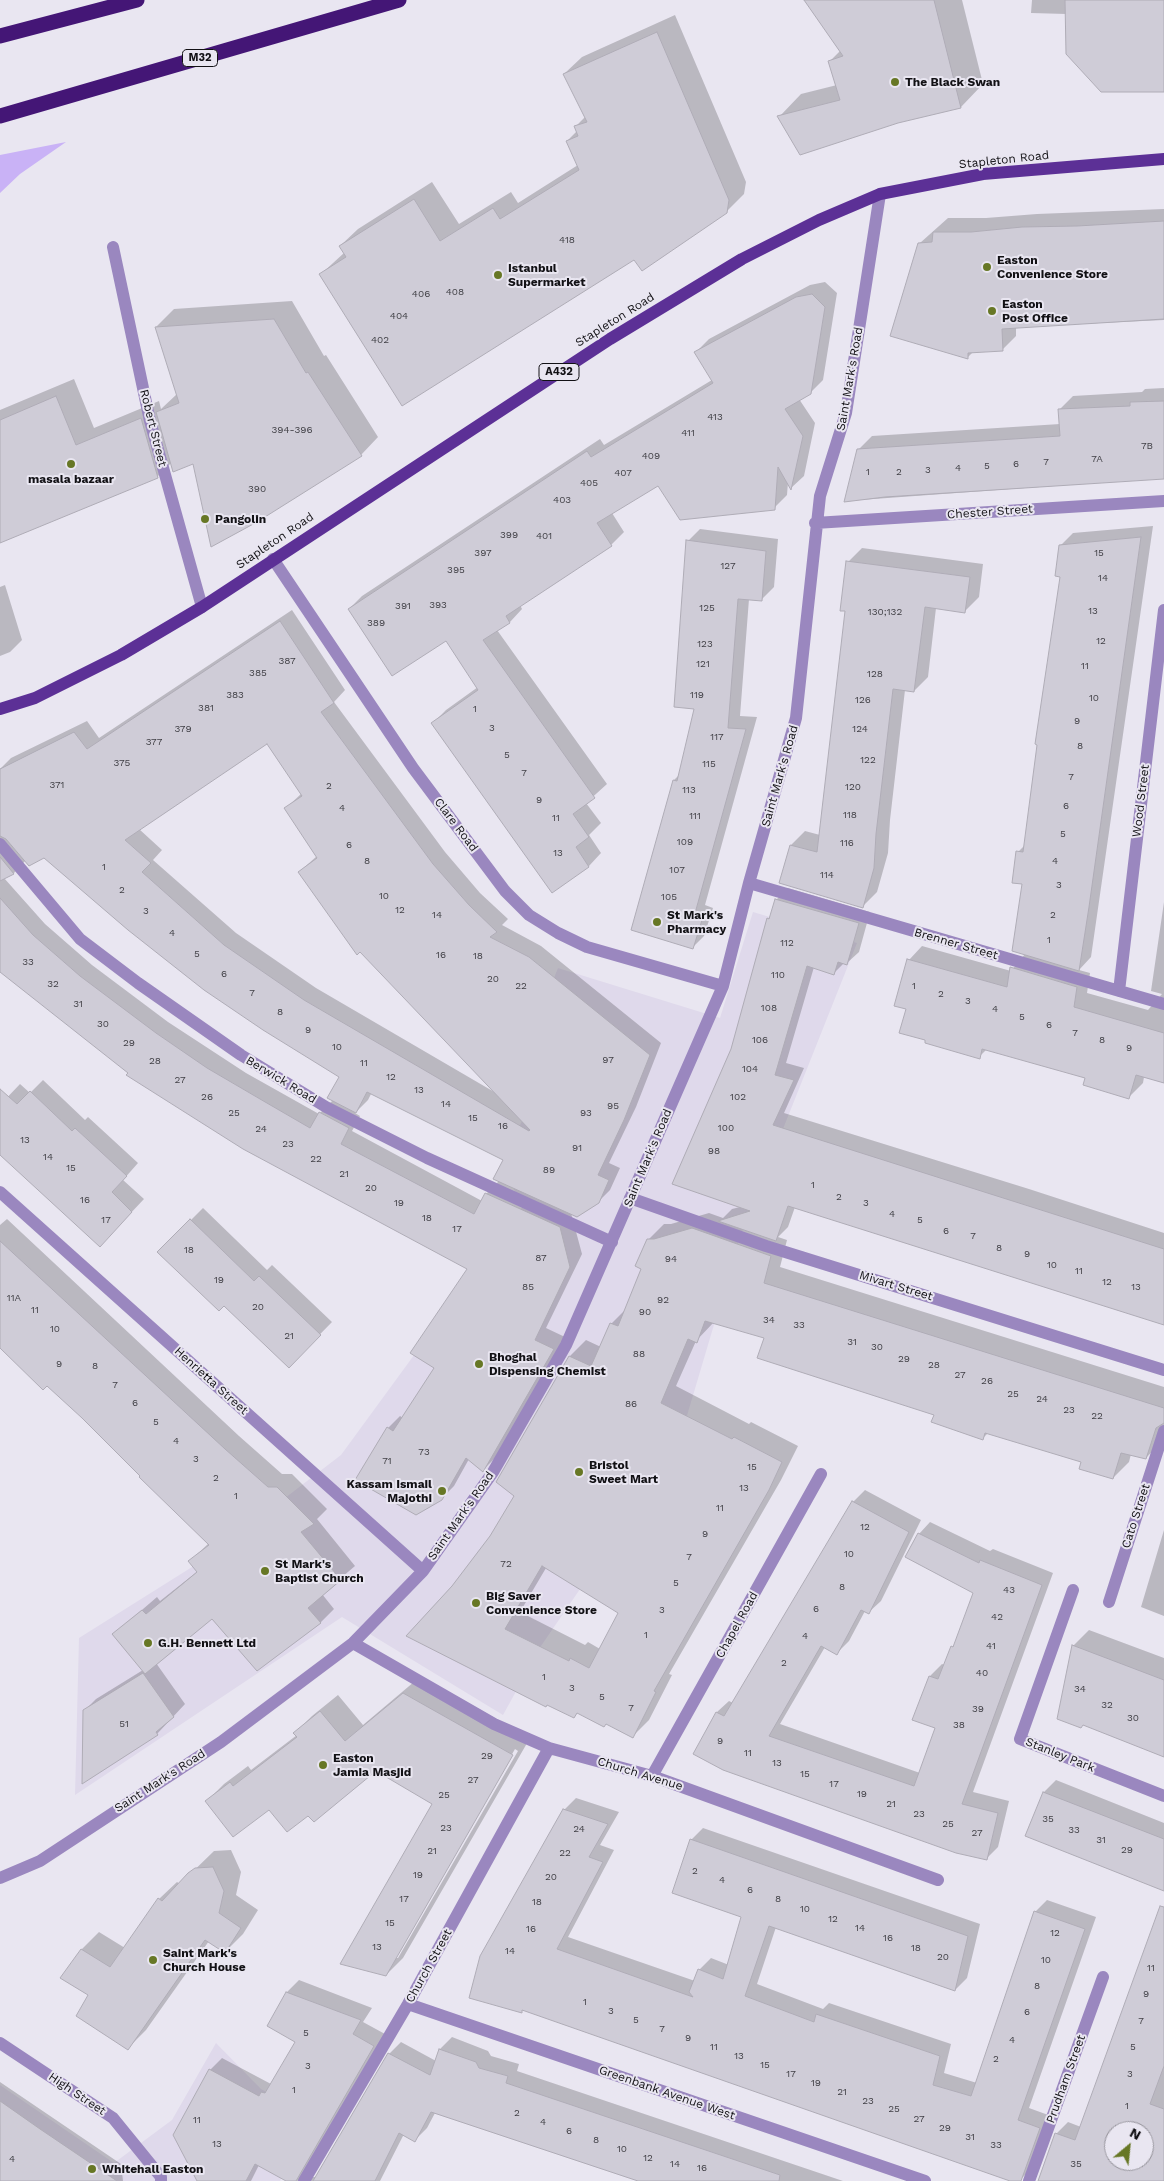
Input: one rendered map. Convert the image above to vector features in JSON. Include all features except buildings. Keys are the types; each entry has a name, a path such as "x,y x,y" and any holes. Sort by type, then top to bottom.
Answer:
{"highway":[{"path":"0,36 136,0"},
{"name":"M32","path":"0,116 399,0"}],"main road":[{"name":"Stapleton Road","path":"0,709 34,698 121,655 202,607 610,339 742,259 819,220 880,194 983,174 1164,159"}],"street":[{"name":"Saint Mark's Road","path":"0,1878 40,1861 221,1742 353,1643 423,1570 502,1455 566,1345 723,986 749,883 796,718 815,523 820,496 846,413 880,194"},
{"name":"Robert Street","path":"113,247 150,422 202,607"},
{"name":"Chester Street","path":"815,523 1164,501"},
{"name":"Clare Road","path":"273,559 413,768 505,891 523,909 558,933 587,947 723,986"},
{"name":"Wood Street","path":"1119,991 1164,610"},
{"name":"Berwick Road","path":"0,844 80,939 241,1056 326,1107 427,1158 612,1242"},
{"name":"Brenner Street","path":"749,883 1164,1004"},
{"name":"Henrietta Street","path":"0,1192 423,1570"},
{"name":"Mivart Street","path":"630,1198 766,1246 1164,1370"},
{"name":"Cato Street","path":"1109,1602 1164,1431"},
{"name":"Chapel Road","path":"652,1776 821,1474"},
{"name":"Stanley Park","path":"1073,1590 1020,1739 1164,1796"},
{"name":"Church Avenue","path":"353,1643 494,1724 549,1748 652,1776 938,1880"},
{"name":"Church Street","path":"304,2181 408,2004 549,1748"},
{"name":"Prudham Street","path":"1029,2181 1102,1977"},
{"name":"Greenbank Avenue West","path":"408,2004 925,2181"},
{"name":"High Street","path":"0,2043 113,2118 160,2177 161,2181"}],"shaded area":[{"path":"66,142 20,174 0,193 0,155"},
{"path":"753,912 857,943 740,1237 678,1446 541,1646 503,1715 342,1617 75,1795 79,1638 208,1557 341,1455 523,1206 500,1165 524,1117 516,1070 558,968 720,1018"},
{"path":"216,2043 261,2089 313,2117 280,2181 0,2181 0,2085 114,2163 172,2120"}],"place":[{"name":"The Black Swan","path":"895,82"},
{"name":"Easton Convenience Store","path":"987,267"},
{"name":"Istanbul Supermarket","path":"498,275"},
{"name":"Easton Post Office","path":"992,311"},
{"name":"masala bazaar","path":"71,464"},
{"name":"Pangolin","path":"205,519"},
{"name":"St Mark's Pharmacy","path":"657,922"},
{"name":"Bhoghal Dispensing Chemist","path":"479,1364"},
{"name":"Bristol Sweet Mart","path":"579,1472"},
{"name":"Kassam Ismail Majothi","path":"442,1491"},
{"name":"St Mark's Baptist Church","path":"265,1571"},
{"name":"Big Saver Convenience Store","path":"476,1603"},
{"name":"G.H. Bennett Ltd","path":"148,1643"},
{"name":"Easton Jamia Masjid","path":"323,1765"},
{"name":"Saint Mark's Church House","path":"153,1960"},
{"name":"Whitehall Easton","path":"92,2169"}]}
